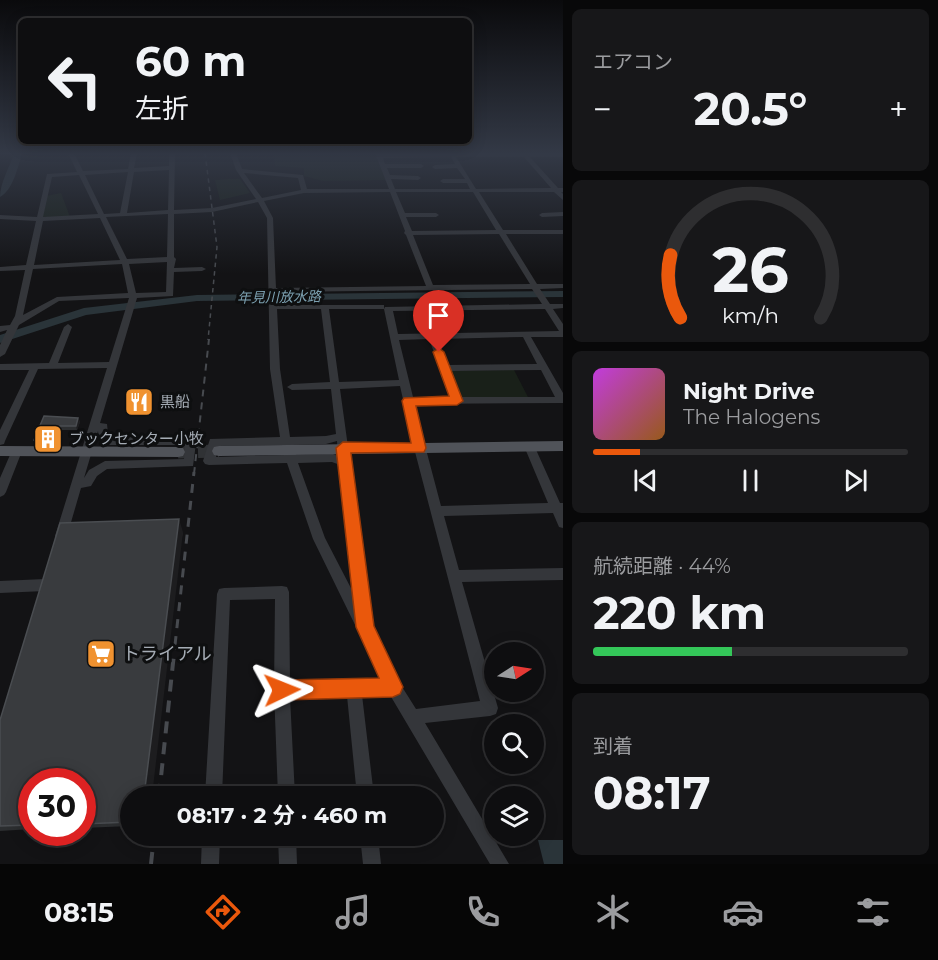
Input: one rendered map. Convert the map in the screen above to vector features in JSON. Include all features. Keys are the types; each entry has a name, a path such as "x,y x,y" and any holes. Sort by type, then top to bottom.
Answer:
{"main road":[{"path":"219,451 342,442 419,448 563,446"},
{"path":"0,451 178,452"}],"street":[{"path":"1,352 15,325 45,193"},
{"path":"56,552 133,296 125,262 90,193"},
{"path":"123,215 127,193"},
{"path":"0,329 15,325 57,299 170,294 172,193"},
{"path":"256,193 272,227 275,369 280,406 290,457 319,539 393,687 500,864"},
{"path":"0,217 40,219 101,217 212,210 293,193"},
{"path":"392,193 430,287"},
{"path":"394,337 563,332 476,193"},
{"path":"542,215 563,214"},
{"path":"400,215 436,215"},
{"path":"407,233 563,232"},
{"path":"0,269 172,259"},
{"path":"172,270 202,268"},
{"path":"273,290 430,287 537,289 563,286"},
{"path":"412,717 490,708 456,576 419,448 388,309 546,304 563,306"},
{"path":"274,306 381,307"},
{"path":"325,307 365,627"},
{"path":"52,366 68,327"},
{"path":"409,401 562,400 525,334"},
{"path":"432,336 457,401"},
{"path":"0,367 113,365"},
{"path":"0,441 35,366"},
{"path":"445,368 544,367"},
{"path":"292,387 405,383"},
{"path":"77,484 87,483 93,473 105,465 189,463 191,443 188,441 110,441 103,436 103,427 95,426"},
{"path":"342,442 327,440 214,442 209,460 333,458 345,463"},
{"path":"529,446 560,508 563,523"},
{"path":"0,492 17,451"},
{"path":"437,511 560,508"},
{"path":"456,576 563,574"},
{"path":"0,587 45,585"},
{"path":"214,786 224,594 282,592 282,690 286,786"},
{"path":"282,690 393,687"},
{"path":"354,688 365,786"},
{"path":"210,864 211,846"},
{"path":"287,846 288,864"},
{"path":"370,846 372,864"}],"shaded area":[{"path":"61,193 70,217 42,217 46,196"},
{"path":"218,193 249,193 220,200"},
{"path":"514,370 529,399 460,401 449,371"},
{"path":"544,840 563,840 563,864 544,864 540,846 544,846"}],"building":[{"path":"44,416 78,418 76,426 60,426 54,440 34,440"},
{"name":"トライアル","path":"179,519 145,786 120,786 120,822 96,823 96,768 18,768 18,825 0,826 0,720 60,523"}],"waterway":[{"name":"年見川放水路","path":"0,339 84,312 197,298 563,294"}],"tunnel":[{"path":"178,452 219,451"}],"railway":[{"path":"208,340 217,247 210,193"},
{"path":"194,474 209,339"},
{"path":"175,645 194,472"},
{"path":"160,786 175,644"},
{"path":"151,864 153,846"}],"place":[{"name":"黒船","path":"139,402"},
{"name":"ブックセンター小牧","path":"48,439"},
{"name":"トライアル","path":"101,654"}],"route":[{"path":"282,690 393,687 365,627 343,448 419,448 409,401 457,401 439,352"}]}
